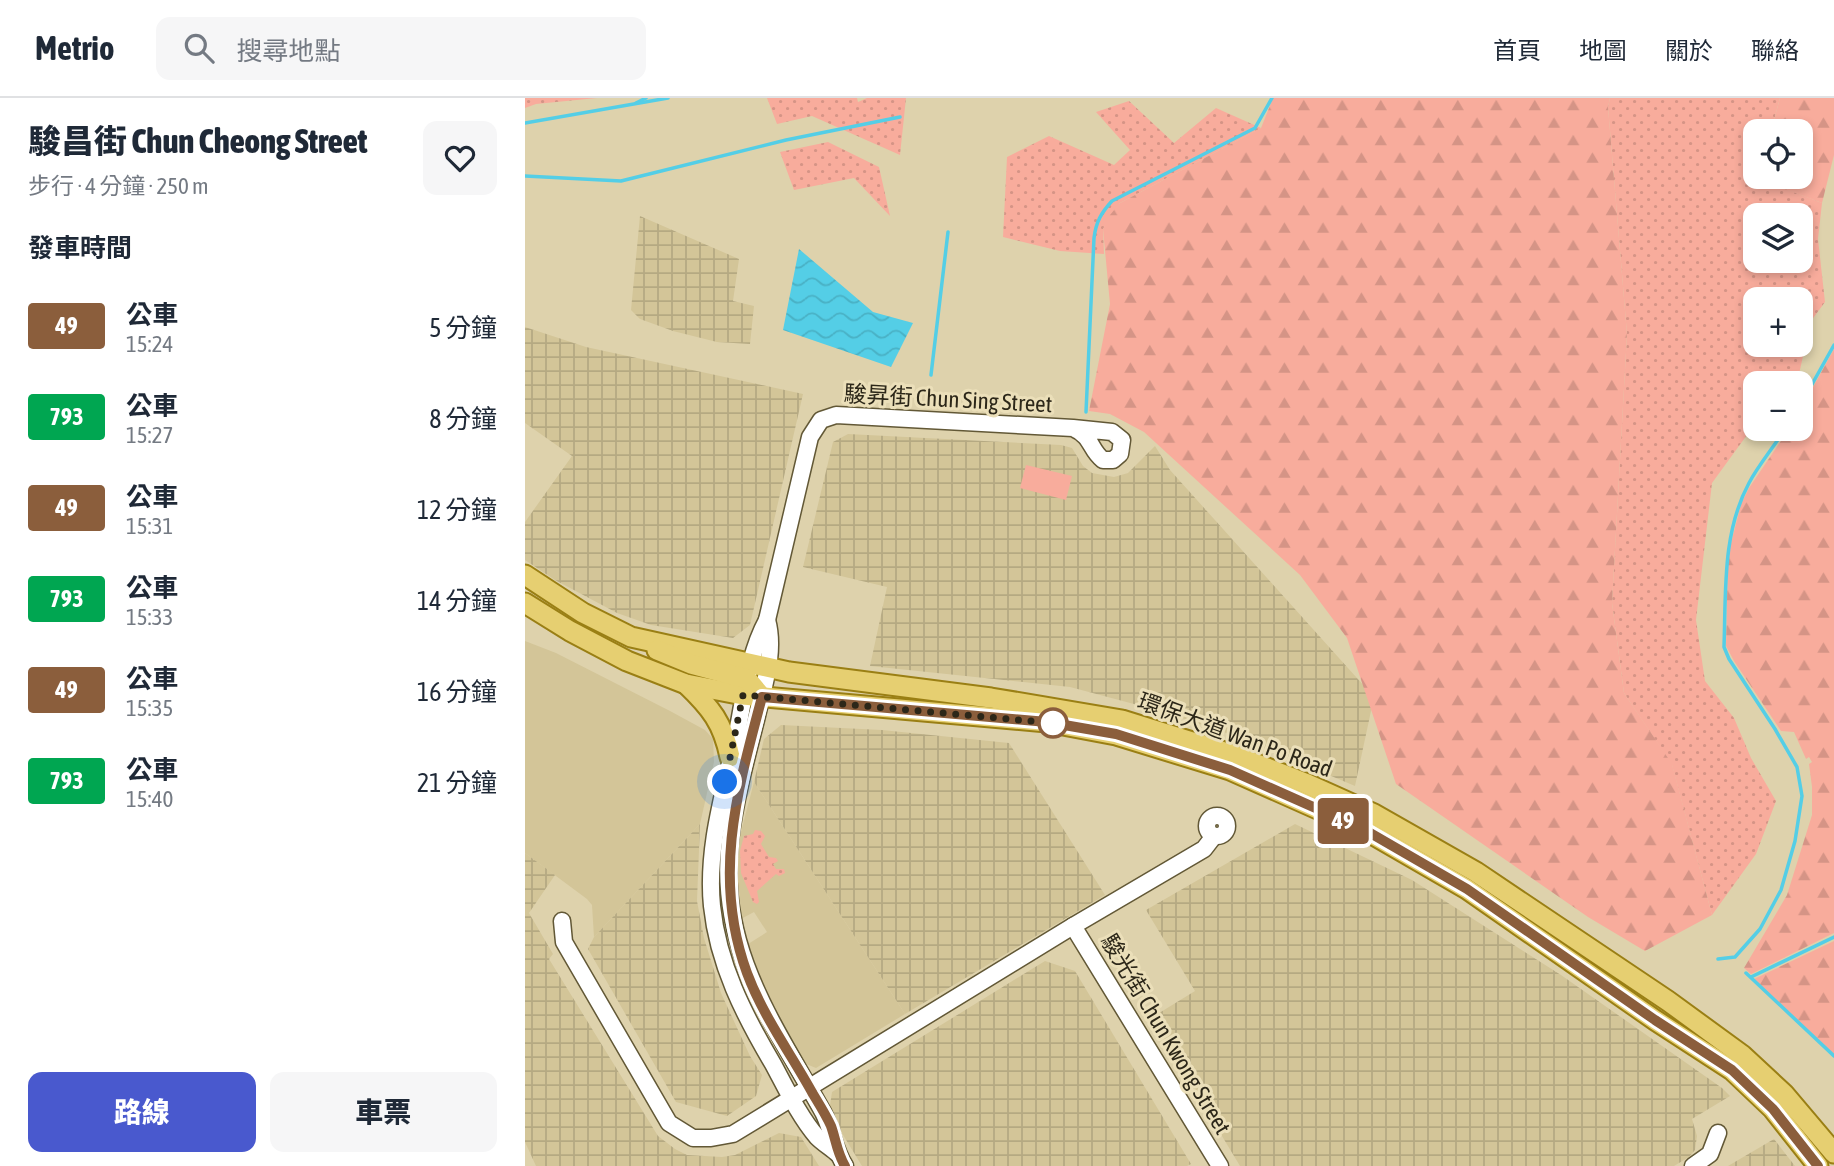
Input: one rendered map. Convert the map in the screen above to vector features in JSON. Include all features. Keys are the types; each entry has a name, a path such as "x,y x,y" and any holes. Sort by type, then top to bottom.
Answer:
{"main road":[{"name":"環保大道 Wan Po Road","path":"525,575 583,613 631,637 754,681 1116,734 1230,770 1365,830 1467,889 1644,1013 1732,1070 1773,1109 1818,1166"},
{"name":"環保大道 Wan Po Road","path":"525,603 619,657 686,684 754,681 991,698 1122,720 1234,755 1305,783 1362,809 1476,872 1711,1032 1742,1055 1784,1094 1834,1153"},
{"path":"686,684 720,723 730,757"}],"street":[{"name":"駿昇街 Chun Sing Street","path":"754,681 760,633 767,620 810,437 821,420 842,415 1073,428"},
{"path":"754,681 730,757 720,807 713,872 712,904 716,932 732,985 752,1029 817,1136 841,1160"},
{"path":"754,681 730,840 728,870 734,931 747,973 763,1009 831,1128 841,1160"},
{"path":"562,921 564,942 669,1123 693,1138 711,1138 733,1134 793,1099 1073,926 1204,849 1214,836"},
{"name":"駿光街 Chun Kwong Street","path":"1073,926 1220,1166"},
{"path":"1693,1166 1710,1154 1719,1133"}],"shaded area":[{"path":"640,216 739,259 733,301 754,306 750,344 717,342 673,331 640,319 631,310"},
{"path":"525,327 586,347 803,394 750,625 733,638 651,625 617,613 555,580 525,560 525,522 572,456 525,423"},
{"path":"848,434 1061,445 1072,448 1083,466 1092,473 1114,477 1128,473 1155,446 1170,470 1374,697 1355,786 1241,738 1164,712 1070,687 870,666 887,587 803,567 833,442"},
{"path":"525,641 556,653 670,711 705,730 713,739 714,762 700,824 594,937 592,905 525,853"},
{"path":"781,725 882,730 1009,743 1105,895 905,1014 754,782 764,739"},
{"path":"754,782 905,1014 816,1068 799,1061 757,985 745,946 767,932 754,912 739,920 737,847"},
{"path":"700,824 697,901 704,938 721,993 750,1056 762,1075 756,1096 727,1116 676,1102 588,949 594,937"},
{"path":"1295,824 1412,880 1561,975 1722,1088 1730,1096 1692,1119 1697,1136 1695,1150 1674,1166 1240,1166 1151,1018 1195,991 1146,910"},
{"path":"525,853 555,875 529,913 553,954 549,959 658,1136 687,1155 722,1157 735,1155 779,1133 801,1137 819,1166 536,1166 525,1142"},
{"path":"1045,961 1075,971 1191,1164 862,1166 829,1112 832,1092"},
{"path":"1774,1139 1795,1166 1728,1166"}],"green space":[{"path":"525,98 597,98 536,104 525,108"},
{"path":"767,98 857,98 858,102 867,98 906,98 900,155 812,116 777,124"},
{"path":"1273,98 1610,98 1608,107 1627,334 1612,603 1624,693 1672,764 1712,915 1645,951 1588,917 1396,784 1347,638 1300,575 1144,432 1110,414 1089,411 1110,304 1103,229 1110,215 1120,203 1261,128"},
{"path":"1610,98 1780,98 1774,119 1743,119 1743,189 1786,189 1822,203 1818,239 1825,302 1813,318 1813,287 1743,287 1743,357 1803,357 1800,371 1743,371 1743,440 1712,483 1696,620 1705,681 1734,718 1751,758 1776,801 1756,854 1712,915 1672,765 1624,693 1612,603 1627,334 1608,107"},
{"path":"1780,98 1834,98 1834,155 1822,203 1785,189 1813,189 1813,119 1774,119"},
{"path":"1129,101 1174,143 1216,108 1261,128 1120,203 1103,229 1104,254 1060,251 1003,237 1007,157 1049,136 1114,165 1130,150 1096,112"},
{"path":"828,142 879,167 890,216 854,178 794,190 780,152"},
{"path":"1834,349 1834,933 1751,974 1744,968 1787,895 1812,815 1809,764 1812,762 1809,757 1806,759 1794,732 1781,731 1726,646 1728,555 1741,504 1781,441 1813,441 1813,387"},
{"path":"1026,465 1072,476 1066,500 1020,488"},
{"path":"755,830 761,831 765,836 761,844 769,857 778,861 773,864 776,869 784,869 785,873 779,876 776,874 757,891 757,904 753,902 741,873 740,851 744,836 753,834"},
{"path":"1834,941 1834,1054 1754,979"}],"water":[{"path":"799,249 873,312 913,323 891,367 783,330"}],"waterway":[{"path":"636,103 646,98"},
{"path":"525,123 668,98"},
{"path":"1086,412 1094,238 1102,214 1112,201 1255,128 1272,98"},
{"path":"525,176 621,181 786,140 900,117"},
{"path":"931,375 948,232"},
{"path":"1813,383 1834,345"},
{"path":"1718,959 1735,957 1760,929 1781,890 1795,841 1802,796 1797,767 1724,647 1727,563 1734,522 1749,483 1777,441"},
{"path":"1751,977 1834,937"},
{"path":"1746,973 1834,1056"}],"bus line":[{"name":"49","path":"845,1166 838,1154 831,1128 763,1009 747,973 734,931 728,870 730,840 762,697 1047,722 1116,734 1230,770 1365,830 1467,889 1655,1020 1732,1070 1773,1109 1818,1166"}],"route":[{"path":"725,782 743,695 1053,723"}]}
